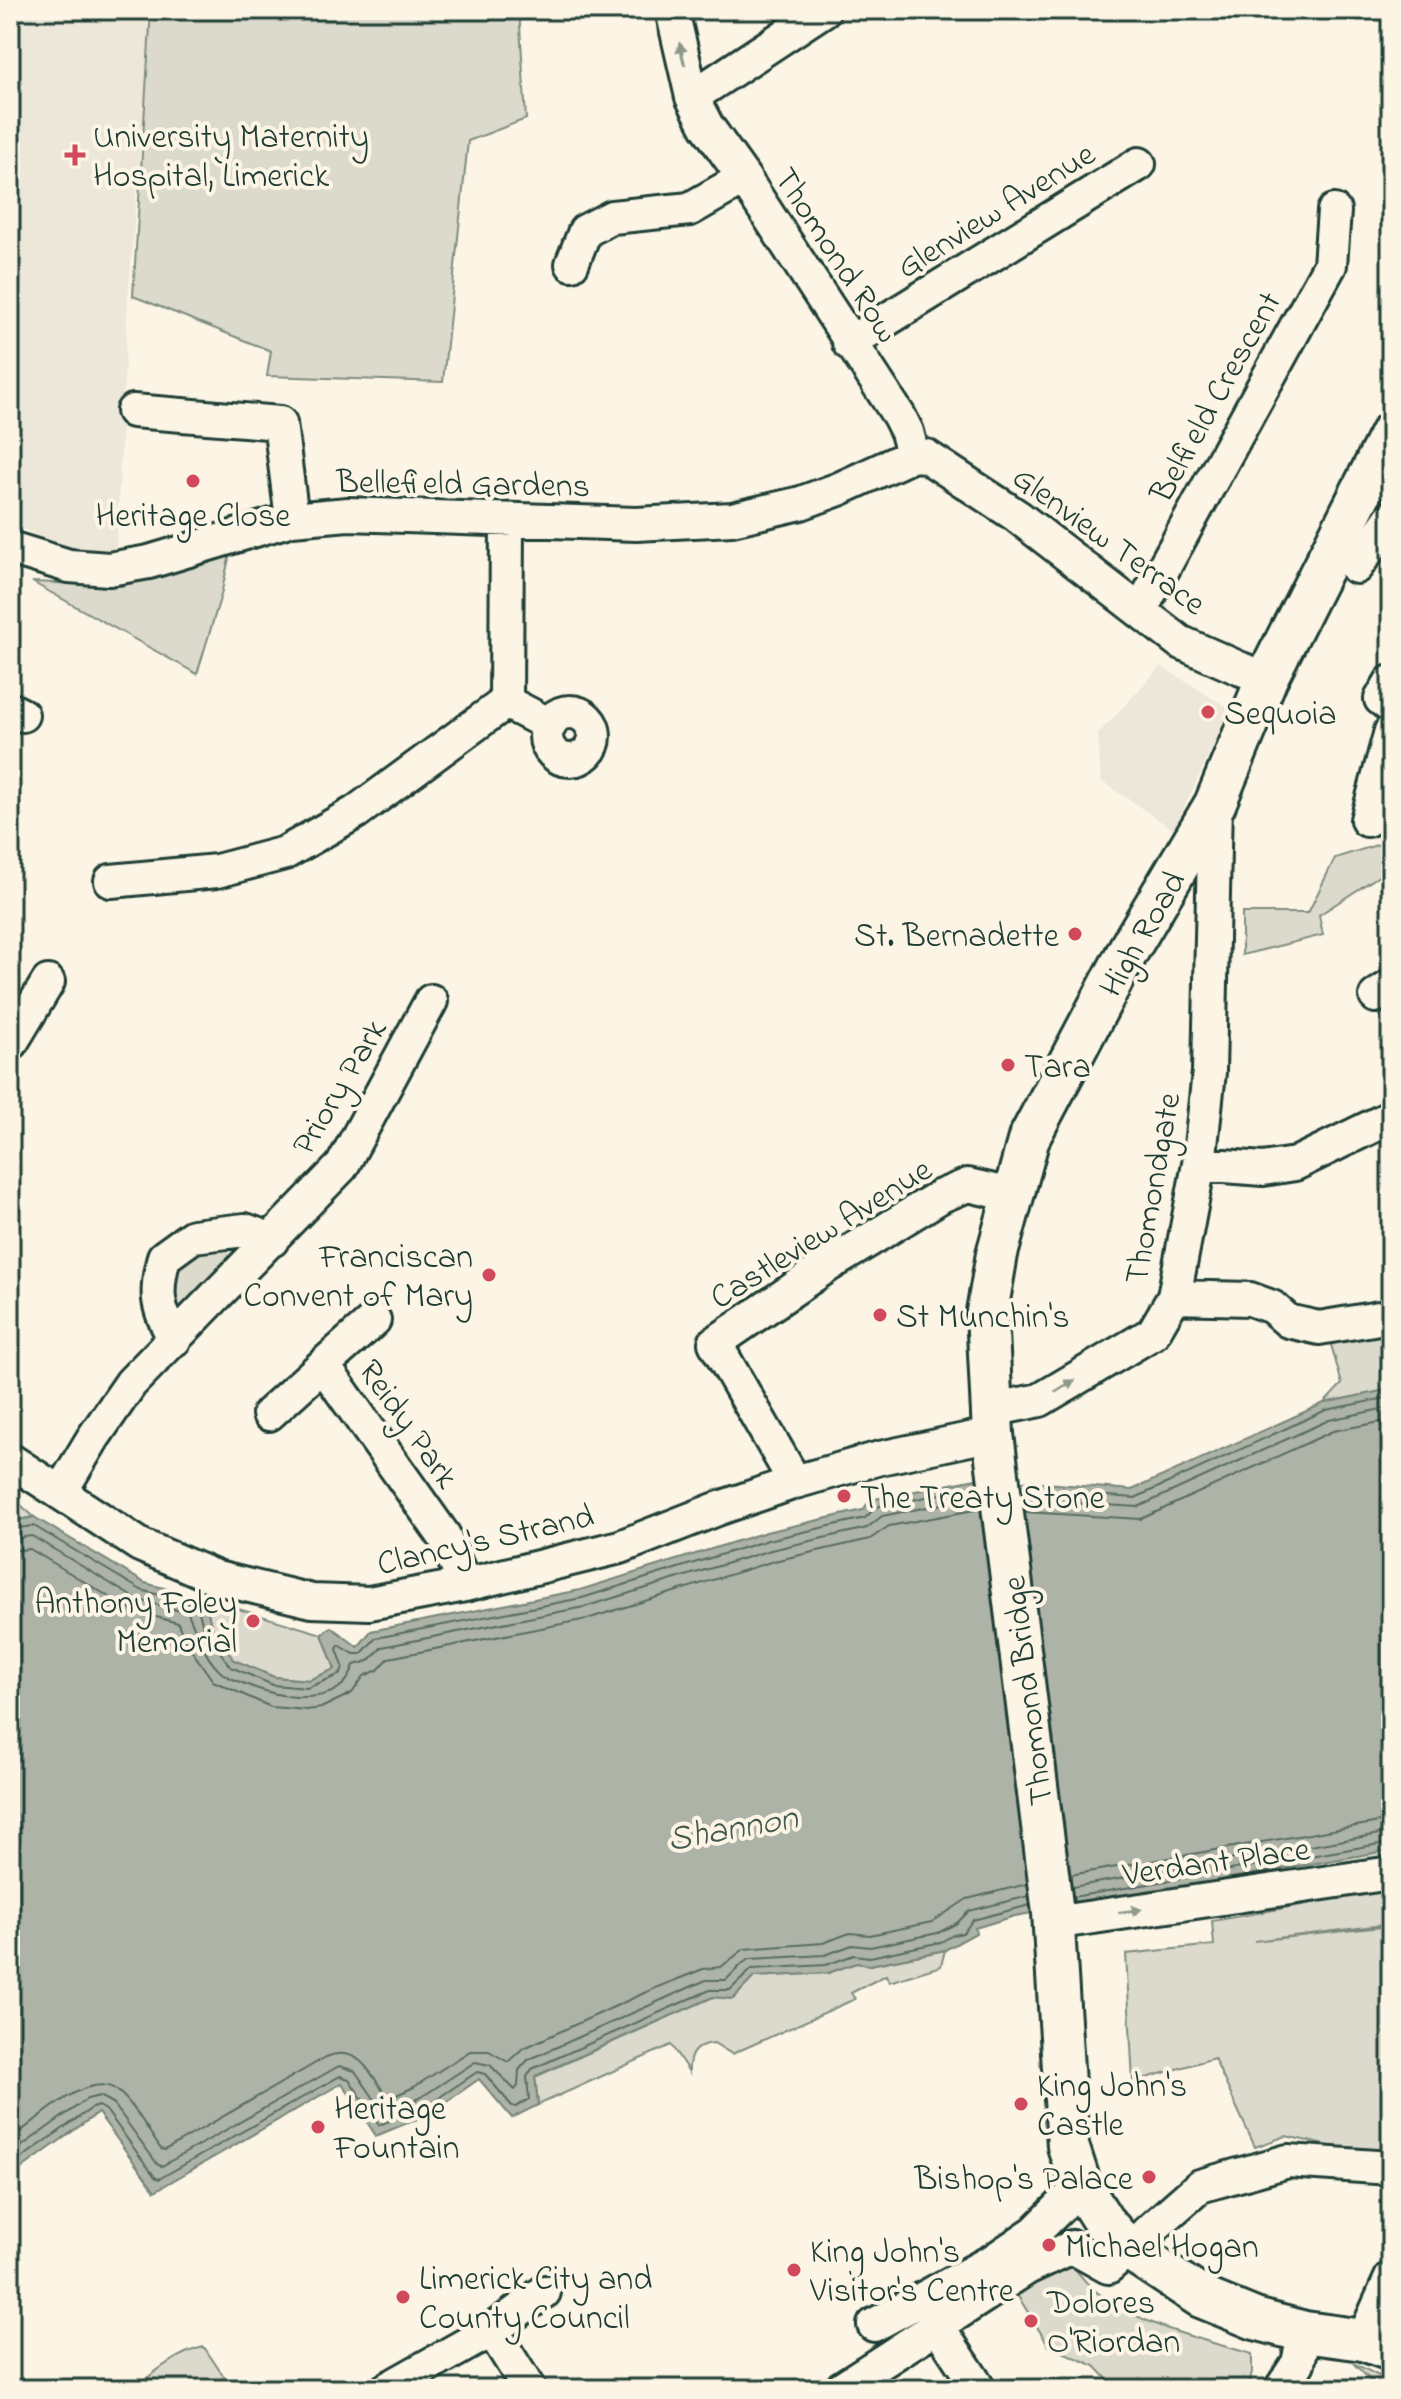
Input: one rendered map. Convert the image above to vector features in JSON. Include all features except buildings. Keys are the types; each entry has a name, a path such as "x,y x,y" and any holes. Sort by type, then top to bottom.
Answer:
{"main road":[{"name":"High Road","path":"994,1434 987,1312 997,1254 1029,1138 1129,949 1199,863 1215,804 1267,678 1391,433"},
{"name":"Thomond Bridge","path":"994,1434 1053,1918 1068,2146 1081,2186 1103,2221 1127,2248 1201,2297 1255,2319 1377,2345"}],"street":[{"name":"Thomond Row","path":"672,10 692,97 707,126 899,416 913,455"},
{"path":"692,97 824,10"},
{"name":"Glenview Avenue","path":"849,343 1139,164"},
{"path":"572,264 585,231 612,217 690,209 744,178"},
{"name":"Belfield Crescent","path":"1140,611 1330,265 1334,211"},
{"path":"133,411 280,423 292,519"},
{"name":"Glenview Terrace","path":"913,455 926,456 1017,516 1180,642 1267,678"},
{"name":"Bellefield Gardens","path":"10,548 69,566 109,569 149,562 292,519 348,514 636,524 732,519 801,503 913,455"},
{"path":"1356,567 1391,518"},
{"path":"506,702 507,521"},
{"path":"1391,682 1381,699 1391,707"},
{"path":"506,702 550,725"},
{"path":"111,881 217,871 285,853 356,812 506,702"},
{"path":"1367,820 1391,731"},
{"name":"Thomondgate","path":"994,1434 1040,1400 1153,1333 1174,1297 1199,1164 1209,1072 1199,863"},
{"path":"10,1045 48,982"},
{"name":"Priory Park","path":"60,1493 131,1383 342,1166 431,1001"},
{"path":"1199,1164 1263,1169 1295,1164 1391,1117"},
{"name":"Castleview Avenue","path":"795,1482 715,1343 827,1266 941,1196 968,1185 1012,1195"},
{"path":"175,1339 162,1318 157,1286 164,1257 193,1236 245,1230 272,1240"},
{"path":"1174,1297 1250,1299 1272,1307 1288,1321 1319,1328 1391,1316"},
{"name":"Reidy Park","path":"374,1320 323,1365 444,1536 465,1585"},
{"path":"269,1414 323,1365"},
{"name":"Clancy's Strand","path":"10,1460 140,1545 217,1578 312,1601 369,1603 465,1585 620,1547 795,1482 880,1458 994,1434"},
{"name":"Verdant Place","path":"1053,1918 1391,1873"},
{"path":"840,2389 1027,2268 1072,2247 1108,2267 1200,2186 1288,2161 1391,2168"},
{"path":"874,2325 994,2260 1035,2232 1081,2186"},
{"path":"1377,2345 1391,2278"},
{"path":"387,2389 492,2330 544,2292"},
{"path":"937,2325 979,2389"},
{"path":"492,2330 529,2389"},
{"path":"1281,2389 1298,2363 1305,2332"}],"shaded area":[{"name":"University Maternity Hospital, Limerick","path":"10,10 151,10 128,300 116,549 65,546 10,524"},
{"path":"151,10 519,10 526,119 468,141 443,382 267,376 271,351 133,296"},
{"path":"231,549 221,595 197,674 32,582 122,586"},
{"path":"1161,666 1230,709 1174,830 1101,781 1098,734"},
{"path":"1391,813 1391,868 1319,915 1323,935 1242,955 1242,913 1308,913 1335,858 1383,843"},
{"path":"234,1241 238,1257 183,1313 171,1313 173,1262 192,1246"},
{"path":"1391,1329 1391,1389 1324,1403 1342,1384 1330,1341"},
{"path":"10,1495 34,1517 10,1522"},
{"path":"205,1599 322,1634 335,1669 309,1680 274,1677 234,1660 211,1626"},
{"path":"1391,1850 1391,1867 1123,1896 1383,1851"},
{"path":"1391,1889 1391,1924 1254,1941 1391,1926 1391,2160 1286,2136 1255,2147 1214,2058 1133,2082 1126,1954 1214,1945 1212,1921"},
{"path":"945,1950 941,1966 889,1982 886,1975 851,1993 855,1999 732,2054 714,2043 697,2048 691,2055 689,2072 671,2045 538,2105 535,2077 713,1997 733,1999 754,1977 828,1973 856,1963 870,1965"},
{"path":"1069,2262 1094,2290 1130,2313 1170,2330 1252,2354 1248,2389 1117,2389 1095,2366 1049,2346 1016,2293"},
{"path":"204,2347 232,2389 133,2389 175,2358"},
{"path":"1353,2363 1391,2382 1391,2389 1379,2389"}],"water":[{"name":"Shannon","path":"1391,1389 1391,1850 1015,1916 975,1928 976,1933 945,1950 870,1965 856,1963 828,1973 754,1977 733,1999 713,1997 535,2076 538,2105 512,2118 479,2079 429,2114 376,2136 342,2083 155,2191 98,2113 18,2171 10,2163 10,1522 34,1517 145,1583 205,1599 211,1626 234,1660 274,1677 309,1680 335,1669 322,1634 331,1627 358,1647 371,1631 580,1590 766,1532 863,1510 870,1500 981,1478 1132,1490 1324,1403"}],"place":[{"name":"University Maternity Hospital, Limerick","path":"75,155"},
{"name":"Heritage Close","path":"193,481"},
{"name":"Sequoia","path":"1208,712"},
{"name":"St. Bernadette","path":"1075,934"},
{"name":"Tara","path":"1008,1065"},
{"name":"Franciscan Convent of Mary","path":"489,1275"},
{"name":"St Munchin's","path":"880,1315"},
{"name":"The Treaty Stone","path":"844,1496"},
{"name":"Anthony Foley Memorial","path":"253,1621"},
{"name":"King John's Castle","path":"1021,2104"},
{"name":"Heritage Fountain","path":"318,2127"},
{"name":"Bishop's Palace","path":"1149,2177"},
{"name":"Michael Hogan","path":"1049,2245"},
{"name":"King John's Visitor's Centre","path":"794,2270"},
{"name":"Limerick City and County Council","path":"403,2297"},
{"name":"Dolores O'Riordan","path":"1031,2321"}]}
